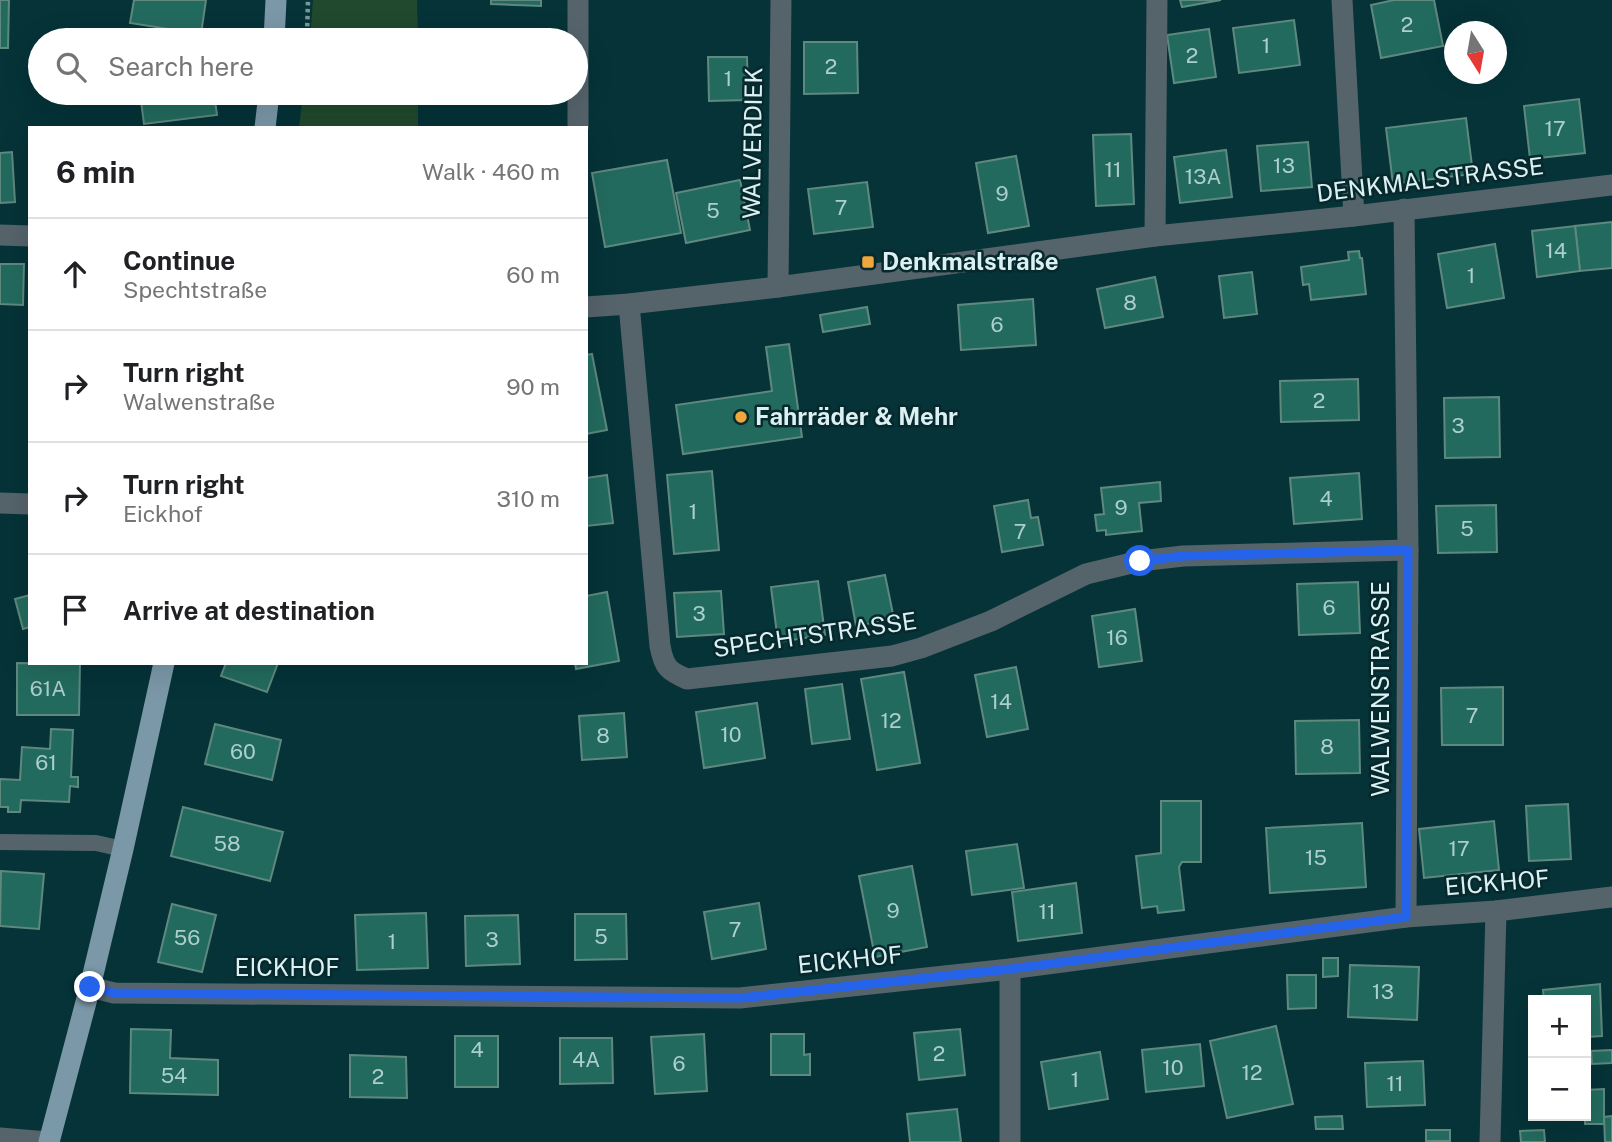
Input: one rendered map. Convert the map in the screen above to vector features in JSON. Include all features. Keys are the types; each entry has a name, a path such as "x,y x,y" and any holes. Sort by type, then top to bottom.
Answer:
{"main road":[{"path":"275,28 276,0"},
{"path":"265,126 268,105"},
{"path":"48,1142 90,987 164,665"}],"street":[{"path":"578,0 578,28"},
{"name":"WALVERDIEK","path":"778,287 781,0"},
{"path":"1155,236 1157,0"},
{"path":"1342,0 1354,216"},
{"path":"578,105 578,126"},
{"name":"DENKMALSTRASSE","path":"588,307 778,287 1155,236 1354,216 1612,185"},
{"name":"WALWENSTRASSE","path":"1404,209 1408,550 1406,917"},
{"path":"0,234 28,236"},
{"name":"SPECHTSTRASSE","path":"629,304 660,646 663,663 674,674 687,679 892,656 922,648 991,621 1086,573 1140,561 1183,556 1408,550"},
{"path":"0,503 28,504"},
{"name":"EICKHOF","path":"90,987 114,993 740,998 1010,969 1406,917 1496,911 1612,897"},
{"path":"1490,1142 1496,911"},
{"path":"1010,969 1010,1142"},
{"path":"0,1138 48,1142"}],"lane":[{"path":"0,842 96,843 123,849"}],"path":[{"path":"307,28 308,0"}],"green space":[{"path":"313,0 417,0 418,28 311,28"},
{"path":"302,105 418,105 418,126 299,126"}],"building":[{"path":"0,0 9,0 8,48 0,48"},
{"path":"134,0 206,0 202,28 162,28 130,23"},
{"path":"491,0 541,0 541,6 491,4"},
{"path":"1180,0 1221,0 1182,7"},
{"path":"1394,0 1434,0 1443,46 1381,58 1371,5"},
{"path":"1294,20 1300,65 1239,73 1233,28"},
{"path":"1209,29 1216,77 1174,83 1167,35"},
{"path":"804,42 857,42 858,93 804,94"},
{"path":"708,57 747,57 748,100 709,101"},
{"path":"1579,99 1585,153 1530,159 1524,106"},
{"path":"142,105 216,105 217,115 144,124"},
{"path":"1466,118 1473,174 1393,184 1386,128"},
{"path":"1131,134 1134,204 1096,206 1093,135"},
{"path":"1308,142 1312,187 1261,191 1257,146"},
{"path":"1226,150 1232,197 1180,203 1174,157"},
{"path":"12,152 15,202 0,203 0,153"},
{"path":"1016,156 1029,226 988,233 976,163"},
{"path":"667,160 681,233 605,247 592,173"},
{"path":"740,180 750,230 686,243 676,193"},
{"path":"867,182 873,227 814,234 808,189"},
{"path":"1612,222 1612,268 1580,271 1575,226"},
{"path":"1575,226 1580,271 1537,277 1532,231"},
{"path":"1495,244 1504,298 1447,308 1438,254"},
{"path":"1359,251 1366,294 1311,300 1309,284 1303,285 1301,267 1349,260 1348,252"},
{"path":"0,264 24,264 23,305 0,304"},
{"path":"1252,272 1257,314 1224,318 1219,276"},
{"path":"1155,277 1163,317 1105,328 1097,289"},
{"path":"1033,299 1036,345 961,350 958,305"},
{"path":"867,307 870,324 823,332 820,315"},
{"path":"789,344 802,437 683,454 676,405 772,391 766,347"},
{"path":"592,354 607,430 588,434 588,355"},
{"path":"1358,379 1359,420 1281,422 1280,381"},
{"path":"1499,397 1500,457 1445,458 1444,398"},
{"path":"712,471 719,550 674,554 667,475"},
{"path":"1359,473 1362,519 1294,524 1290,478"},
{"path":"607,475 613,523 588,526 588,478"},
{"path":"1160,482 1161,501 1139,503 1142,531 1106,535 1106,530 1097,531 1095,515 1104,514 1101,488"},
{"path":"1028,500 1031,518 1038,517 1043,545 1002,552 994,506"},
{"path":"1496,505 1497,552 1438,553 1436,506"},
{"path":"885,575 894,619 856,626 848,582"},
{"path":"818,581 825,635 778,642 771,587"},
{"path":"1358,582 1360,633 1299,635 1297,584"},
{"path":"721,591 724,634 677,637 674,593"},
{"path":"607,592 619,661 576,669 575,665 588,665 588,596"},
{"path":"28,596 28,628 23,629 15,599"},
{"path":"1135,609 1142,661 1099,667 1092,616"},
{"path":"17,663 80,665 79,715 17,715"},
{"path":"225,665 277,665 267,692 221,676"},
{"path":"1016,667 1028,729 987,737 975,675"},
{"path":"904,672 920,763 877,770 861,679"},
{"path":"842,684 850,739 812,744 805,689"},
{"path":"1503,687 1503,745 1442,745 1441,688"},
{"path":"757,703 765,758 704,768 696,712"},
{"path":"624,713 627,757 582,760 579,716"},
{"path":"1359,720 1360,773 1296,774 1295,721"},
{"path":"215,724 281,740 272,780 205,764"},
{"path":"51,729 73,730 71,777 78,777 78,787 70,786 69,802 21,800 20,812 8,812 8,807 0,807 0,779 20,780 22,747 50,749"},
{"path":"1161,801 1201,801 1201,862 1182,862 1179,867 1184,910 1158,913 1157,906 1142,908 1136,856 1161,853"},
{"path":"1568,804 1571,859 1529,861 1526,806"},
{"path":"183,807 283,832 270,881 171,856"},
{"path":"1494,821 1499,870 1424,878 1419,829"},
{"path":"1362,823 1366,887 1270,893 1266,828"},
{"path":"1017,844 1024,888 972,895 966,851"},
{"path":"912,866 927,947 875,957 859,876"},
{"path":"1,871 44,874 39,929 0,926"},
{"path":"1076,883 1082,933 1018,941 1012,892"},
{"path":"759,903 766,949 712,959 704,912"},
{"path":"172,904 216,915 202,972 158,962"},
{"path":"426,913 428,968 357,970 355,915"},
{"path":"575,914 626,914 627,959 575,960"},
{"path":"518,915 520,964 466,966 465,916"},
{"path":"1323,958 1338,958 1338,976 1323,977"},
{"path":"1350,965 1419,967 1417,1020 1348,1017"},
{"path":"1287,975 1316,975 1316,1008 1288,1009"},
{"path":"1600,984 1602,1036 1591,1037 1591,995 1544,995 1543,990"},
{"path":"1276,1026 1293,1104 1227,1118 1210,1041"},
{"path":"131,1029 171,1030 170,1058 218,1060 218,1095 130,1093"},
{"path":"960,1029 965,1075 919,1080 914,1033"},
{"path":"704,1034 707,1091 655,1094 651,1037"},
{"path":"771,1034 804,1034 804,1055 810,1054 810,1075 771,1075"},
{"path":"455,1036 498,1036 498,1087 455,1087"},
{"path":"560,1038 612,1038 613,1083 560,1084"},
{"path":"1200,1044 1204,1086 1146,1092 1142,1050"},
{"path":"1612,1050 1612,1063 1592,1064 1591,1051"},
{"path":"1100,1052 1108,1099 1049,1109 1041,1062"},
{"path":"350,1055 406,1057 407,1098 350,1097"},
{"path":"1423,1061 1425,1105 1367,1107 1365,1063"},
{"path":"1604,1089 1604,1124 1585,1124 1585,1121 1591,1121 1591,1090"},
{"path":"957,1109 961,1142 910,1142 907,1114"},
{"path":"1342,1116 1343,1129 1316,1129 1315,1117"},
{"path":"1612,1116 1612,1142 1605,1142 1604,1117"},
{"path":"1426,1130 1450,1130 1450,1141 1426,1141"},
{"path":"1544,1130 1545,1142 1521,1142 1520,1131"}],"place":[{"name":"Denkmalstraße","path":"868,262"},
{"name":"Fahrräder & Mehr","path":"741,417"}],"route":[{"path":"90,987 114,993 740,998 1010,969 1406,917 1408,550 1183,556 1140,561"}]}
